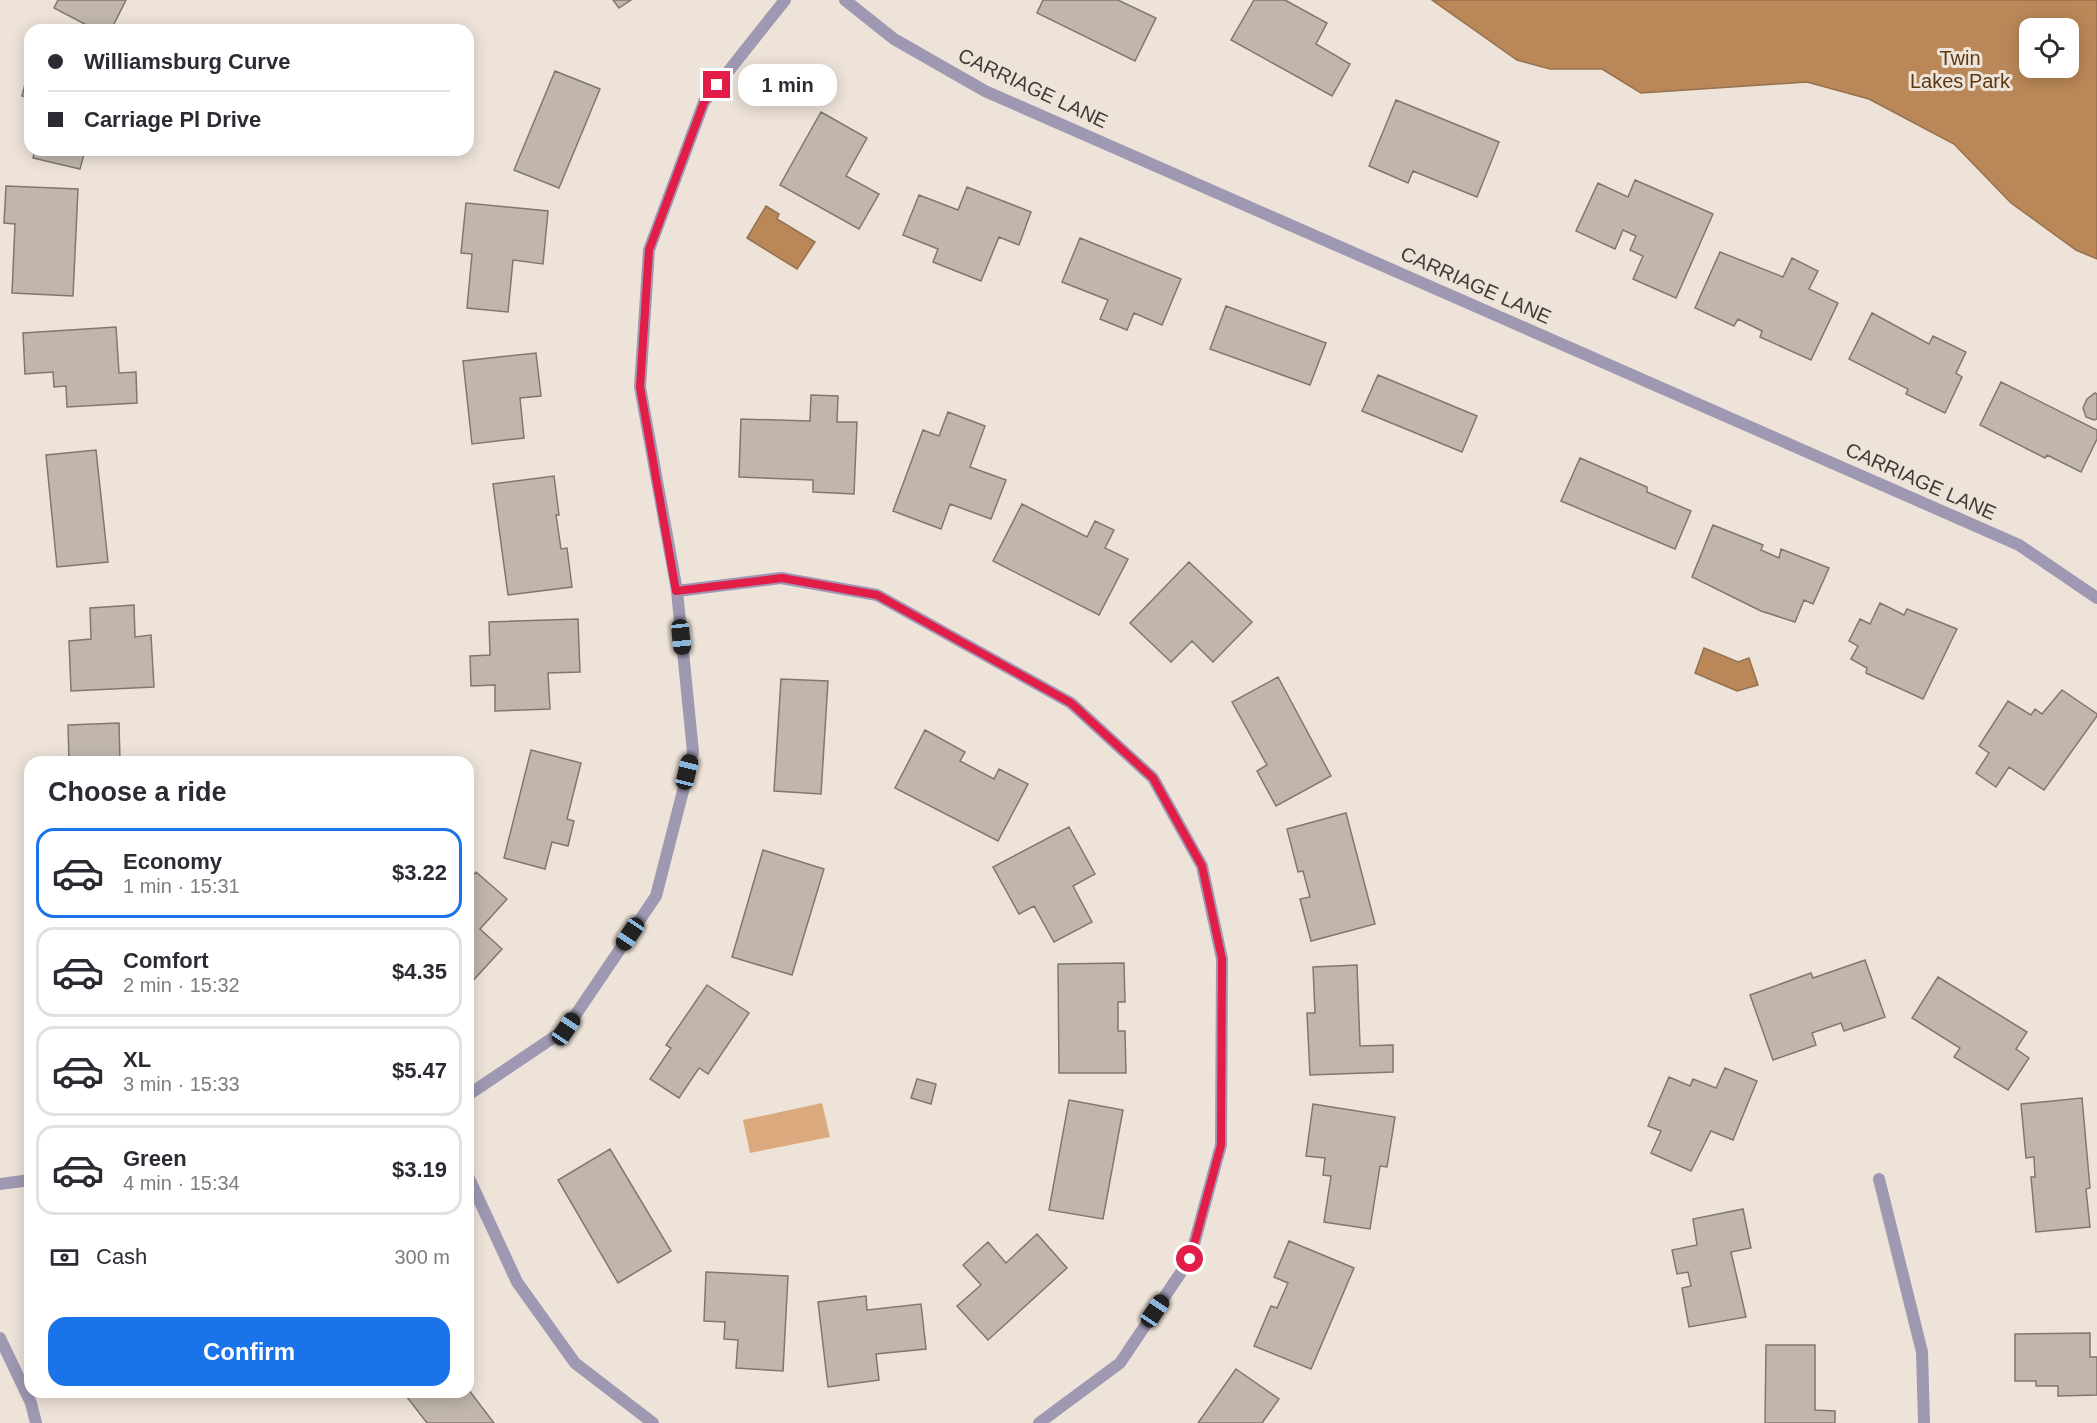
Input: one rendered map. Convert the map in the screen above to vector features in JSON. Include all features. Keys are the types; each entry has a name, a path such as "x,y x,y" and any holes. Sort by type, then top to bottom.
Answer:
{"street":[{"path":"474,1091 566,1029 656,896 693,752 676,591 640,387 649,250 704,102 785,0"},
{"name":"CARRIAGE LANE","path":"846,0 894,39 985,91 2019,545 2097,597"},
{"path":"676,591 782,578 877,595 1071,703 1153,778 1202,866 1222,959 1221,1145 1190,1259 1120,1363 1039,1423"},
{"path":"1879,1179 1922,1352 1924,1423"},
{"path":"0,1184 24,1181"},
{"path":"474,1189 517,1282 574,1362 653,1423"},
{"path":"0,1338 24,1388"},
{"path":"29,1398 36,1423"}],"shaded area":[{"name":"Twin Lakes Park","path":"1432,0 2097,0 2097,259 2076,250 2011,203 1954,144 1869,99 1807,82 1641,93 1602,69 1550,69 1517,60"},
{"path":"766,206 779,214 777,219 815,242 797,269 747,238"},
{"path":"1704,648 1738,662 1749,658 1758,685 1737,691 1695,673"},
{"path":"822,1103 830,1137 750,1153 743,1120"}],"building":[{"path":"58,0 126,0 114,24 85,24 54,8"},
{"path":"613,0 631,0 619,8"},
{"path":"1043,0 1118,0 1156,18 1135,61 1037,13"},
{"path":"1254,0 1285,0 1327,23 1316,44 1350,64 1332,96 1231,40"},
{"path":"555,71 600,89 559,188 514,170"},
{"path":"1396,100 1499,142 1477,197 1413,171 1408,183 1369,166"},
{"path":"821,112 867,138 846,176 879,194 859,229 780,185"},
{"path":"34,156 83,156 80,169 33,158"},
{"path":"1635,180 1713,214 1676,298 1633,279 1643,256 1630,250 1636,236 1623,230 1615,249 1576,231 1598,183 1628,197"},
{"path":"6,186 78,189 73,296 12,293 15,224 4,223"},
{"path":"967,187 1031,212 1019,245 999,237 981,281 933,262 938,249 903,235 919,195 958,210"},
{"path":"466,203 548,211 543,264 513,260 508,312 467,308 472,254 461,253"},
{"path":"1080,238 1181,279 1162,325 1134,313 1127,330 1100,319 1108,300 1062,282"},
{"path":"1720,252 1783,277 1792,258 1818,271 1809,289 1838,303 1811,360 1760,337 1762,331 1738,319 1734,326 1695,308"},
{"path":"1226,306 1326,343 1310,385 1210,349"},
{"path":"1872,313 1929,344 1933,336 1966,352 1956,373 1962,377 1945,413 1906,394 1908,389 1849,359"},
{"path":"116,327 119,373 136,372 137,403 67,407 66,386 54,387 53,372 25,374 23,333"},
{"path":"536,353 541,396 520,398 524,438 472,444 463,361"},
{"path":"1378,375 1477,416 1462,452 1362,411"},
{"path":"2001,382 2097,430 2097,439 2081,472 2047,455 2045,458 1980,425"},
{"path":"2097,394 2097,419 2094,420 2086,417 2083,408 2087,399"},
{"path":"811,395 838,396 837,422 857,422 854,494 813,492 813,480 739,477 741,419 810,421"},
{"path":"948,412 985,426 970,467 1006,480 991,519 950,504 941,529 893,511 923,430 939,436"},
{"path":"96,450 108,562 57,567 46,455"},
{"path":"1580,458 1647,487 1647,492 1691,511 1675,549 1561,501"},
{"path":"554,476 561,549 567,548 572,587 508,595 493,484"},
{"path":"1022,504 1087,537 1095,521 1114,530 1105,548 1128,559 1099,615 993,561"},
{"path":"1713,525 1763,545 1761,550 1779,558 1781,549 1829,568 1813,604 1804,600 1795,622 1761,611 1692,577"},
{"path":"1189,562 1252,622 1213,662 1192,641 1171,662 1130,623"},
{"path":"1880,603 1904,615 1907,609 1957,629 1923,699 1866,673 1867,668 1851,659 1858,646 1849,641 1860,619 1870,624"},
{"path":"134,605 135,637 151,635 154,687 71,691 69,641 91,639 90,608"},
{"path":"578,619 580,672 548,673 550,709 495,711 495,685 471,686 470,656 490,655 489,622"},
{"path":"1278,677 1331,776 1276,806 1257,771 1267,765 1232,702"},
{"path":"781,679 828,681 821,794 774,791"},
{"path":"2062,690 2097,716 2044,790 2009,767 1996,787 1976,773 1989,753 1979,746 2008,701 2031,715 2035,709 2042,714"},
{"path":"119,723 120,756 69,756 68,725"},
{"path":"925,730 965,752 960,761 994,779 999,769 1028,784 998,841 895,788"},
{"path":"531,750 581,763 567,819 574,821 568,846 552,842 545,869 504,858"},
{"path":"1346,813 1375,924 1311,941 1300,899 1310,897 1303,871 1298,872 1287,829"},
{"path":"1069,827 1095,874 1073,886 1092,922 1054,942 1034,906 1019,914 993,867"},
{"path":"763,850 824,869 792,975 732,957"},
{"path":"476,872 507,899 480,929 502,949 474,979 474,874"},
{"path":"1865,960 1885,1017 1844,1031 1841,1023 1812,1033 1816,1045 1773,1060 1750,995 1811,973 1813,978"},
{"path":"1124,963 1125,1002 1118,1002 1118,1031 1125,1031 1126,1073 1059,1073 1058,964"},
{"path":"1357,965 1360,1046 1393,1045 1393,1072 1310,1075 1307,1013 1315,1013 1313,967"},
{"path":"1938,977 2027,1032 2016,1049 2029,1058 2008,1090 1954,1057 1960,1048 1912,1018"},
{"path":"707,985 749,1013 708,1074 699,1068 679,1098 650,1079 671,1048 666,1045"},
{"path":"1725,1068 1757,1081 1733,1140 1711,1131 1691,1171 1651,1153 1661,1131 1648,1126 1669,1077 1690,1086 1693,1079 1716,1088"},
{"path":"917,1079 936,1084 931,1104 911,1098"},
{"path":"2082,1098 2090,1188 2086,1189 2090,1227 2036,1232 2031,1177 2035,1177 2034,1157 2026,1158 2021,1104"},
{"path":"1069,1100 1123,1110 1103,1219 1049,1210"},
{"path":"1313,1104 1395,1117 1387,1167 1380,1166 1370,1229 1324,1222 1331,1176 1323,1175 1325,1158 1306,1156"},
{"path":"610,1149 671,1251 618,1283 558,1180"},
{"path":"1743,1209 1751,1248 1731,1252 1746,1317 1689,1327 1682,1288 1691,1286 1688,1272 1677,1274 1672,1250 1697,1245 1693,1219"},
{"path":"1037,1234 1067,1268 988,1340 957,1306 981,1285 963,1265 988,1242 1006,1263"},
{"path":"1289,1241 1354,1268 1311,1369 1254,1346 1271,1306 1277,1308 1288,1283 1274,1277"},
{"path":"706,1272 788,1276 783,1371 736,1368 738,1340 724,1339 725,1322 704,1321"},
{"path":"866,1296 867,1310 921,1304 926,1349 876,1354 879,1380 828,1387 818,1302"},
{"path":"2090,1333 2090,1357 2097,1357 2097,1395 2058,1396 2058,1386 2036,1386 2036,1381 2015,1381 2015,1334"},
{"path":"1766,1345 1815,1345 1815,1410 1835,1411 1835,1423 1765,1423"},
{"path":"1236,1369 1279,1399 1262,1423 1198,1423"},
{"path":"474,1397 494,1423 427,1423 408,1398"}],"route":[{"path":"717,85 704,102 649,250 640,387 676,591 782,578 877,595 1071,703 1153,778 1202,866 1222,959 1221,1145 1190,1259"}]}
